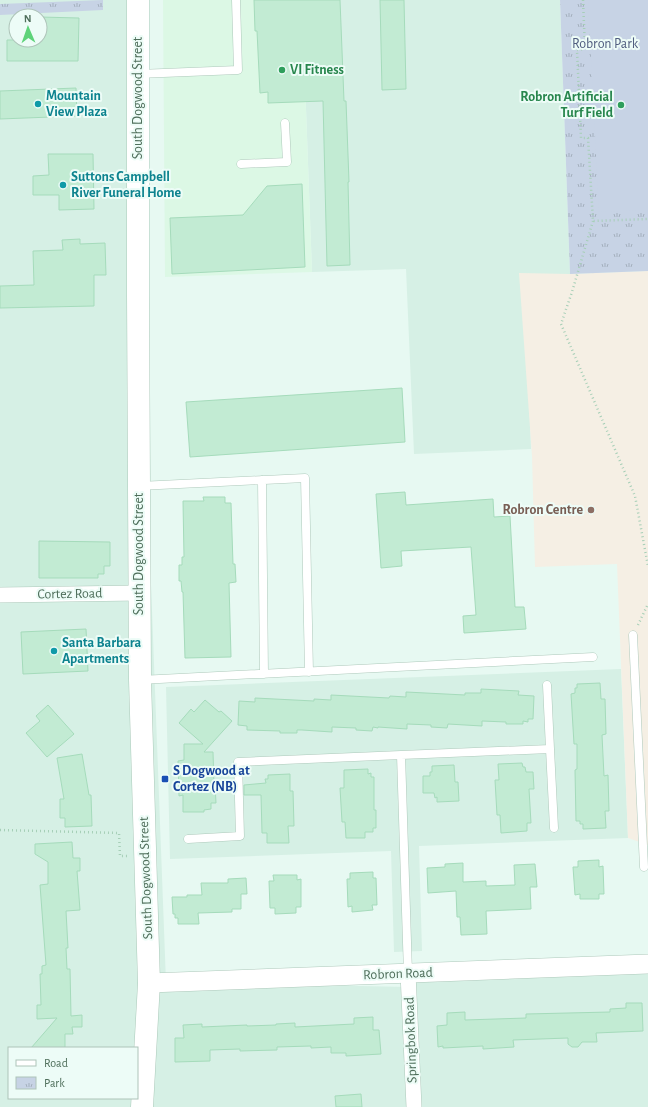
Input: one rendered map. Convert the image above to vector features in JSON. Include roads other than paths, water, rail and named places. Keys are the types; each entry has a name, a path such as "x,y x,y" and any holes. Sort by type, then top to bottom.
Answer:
{"main road":[{"name":"South Dogwood Street","path":"138,0 139,593 140,680 149,983 142,1107"}],"street":[{"name":"Cortez Road","path":"0,595 139,593"},
{"name":"Robron Road","path":"149,983 648,964"},
{"name":"Springbok Road","path":"408,973 414,1107"}],"lane":[{"path":"138,74 238,70 236,0"},
{"path":"241,164 287,162 285,123"},
{"path":"139,486 305,478 309,672"},
{"path":"262,480 264,674"},
{"path":"633,635 644,867"},
{"path":"140,680 593,657"},
{"path":"547,685 554,828"},
{"path":"188,839 240,836 238,762 550,749"},
{"path":"401,755 408,973"}],"place":[{"name":"VI Fitness","path":"282,70"},
{"name":"Mountain View Plaza","path":"38,104"},
{"name":"Robron Artificial Turf Field","path":"621,105"},
{"name":"Suttons Campbell River Funeral Home","path":"63,185"},
{"name":"Robron Centre","path":"591,510"},
{"name":"Santa Barbara Apartments","path":"54,651"},
{"name":"S Dogwood at Cortez (NB)","path":"165,779"}],"park label":[{"name":"Robron Park","path":"605,44"}]}
